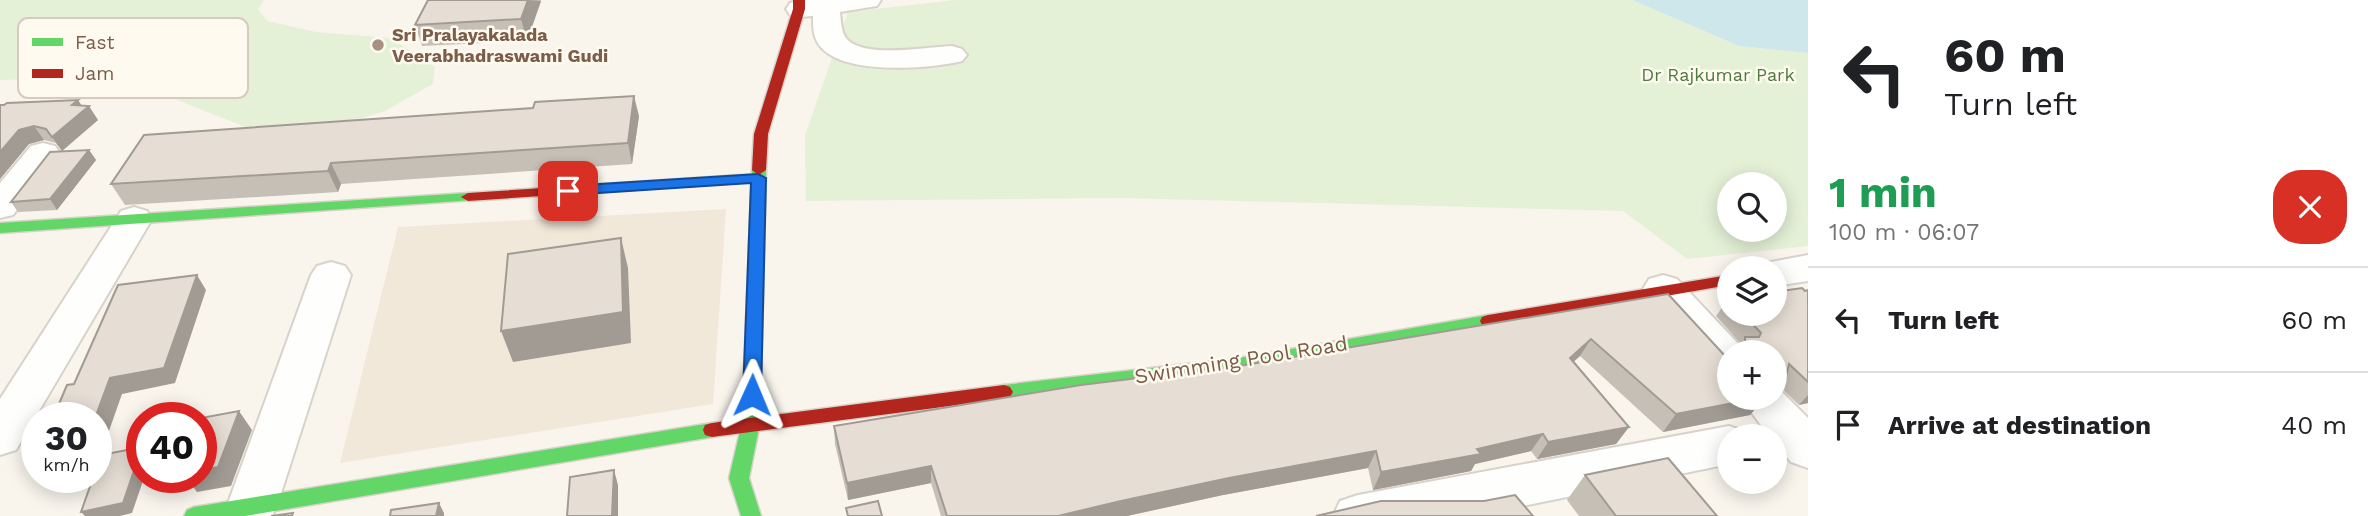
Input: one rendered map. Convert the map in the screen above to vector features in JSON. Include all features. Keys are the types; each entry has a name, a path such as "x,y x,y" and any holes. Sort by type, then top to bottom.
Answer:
{"street":[{"path":"808,5 867,0"},
{"path":"808,5 829,38 845,54 879,59 952,55"},
{"path":"751,516 739,478 751,423 761,134 808,5"},
{"path":"0,207 43,153"},
{"path":"0,228 758,178"},
{"path":"0,437 134,219"},
{"path":"1787,271 1808,268"},
{"path":"252,506 331,275"},
{"name":"Swimming Pool Road","path":"194,516 751,423 1239,364 1717,281"},
{"path":"1663,289 1717,348"},
{"path":"1773,410 1796,437"},
{"path":"1384,514 1717,447"}],"shaded area":[{"path":"726,209 713,404 340,463 398,227"}],"green space":[{"path":"0,0 264,0 258,9 267,21 316,32 391,38 435,67 433,84 385,111 337,125 253,130 172,98 248,98 248,18 18,18 18,80 0,80"},
{"name":"Dr Rajkumar Park","path":"955,0 1632,0 1739,46 1808,53 1808,246 1687,259 1623,211 1122,198 806,201 805,135 848,12"}],"water":[{"path":"1632,0 1808,0 1808,53 1739,46"}],"building":[{"path":"428,0 528,0 521,19 415,25"},
{"path":"634,96 628,143 331,163 328,171 111,184 144,135 533,108 535,102"},
{"path":"78,100 72,105 89,106 52,137 46,129 34,126 19,130 0,152 0,105"},
{"path":"89,150 50,199 11,202 50,152"},
{"path":"621,238 623,312 501,331 508,254"},
{"path":"197,275 164,368 110,378 101,402 60,402 67,385 74,384 118,285"},
{"path":"1787,290 1808,290 1808,382 1789,364 1787,373 1787,340 1745,340 1745,337 1759,337 1761,333 1754,326 1787,326"},
{"path":"1668,294 1717,347 1717,406 1676,414 1591,339 1570,358 1629,427 1548,442 1543,434 1477,449 1481,454 1381,472 1376,451 1229,478 1058,516 947,516 931,466 847,483 834,426 1081,385 1245,365"},
{"path":"239,411 217,467 217,415"},
{"path":"126,450 126,493 123,503 81,512 88,493 112,493 112,453"},
{"path":"1668,458 1717,516 1616,516 1585,475"},
{"path":"614,470 612,516 567,516 570,477"},
{"path":"1515,495 1533,516 1316,516 1381,501 1484,501"},
{"path":"878,501 882,516 848,516 846,508"},
{"path":"439,503 436,516 390,516 391,510"},
{"path":"293,513 292,516 271,516"}],"traffic: fast":[{"path":"751,516 739,478 751,423 759,170"},
{"path":"0,228 468,197"},
{"path":"1004,392 1239,364 1488,321"},
{"path":"194,516 712,430"}],"traffic: jam":[{"path":"759,170 761,134 799,9 799,0"},
{"path":"468,197 759,178"},
{"path":"1488,321 1717,282"},
{"path":"712,430 1004,392"}],"place":[{"name":"Sri Pralayakalada Veerabhadraswami Gudi","path":"378,45"}],"route":[{"path":"568,191 758,178 752,395"}]}
